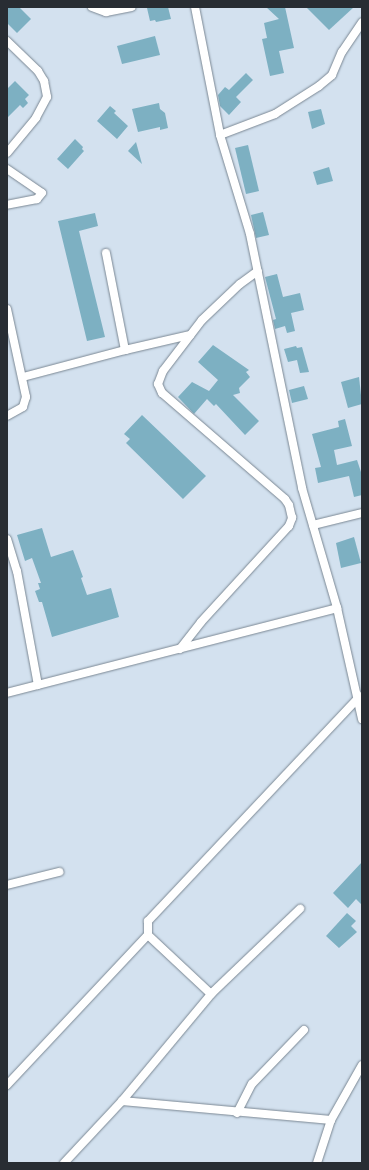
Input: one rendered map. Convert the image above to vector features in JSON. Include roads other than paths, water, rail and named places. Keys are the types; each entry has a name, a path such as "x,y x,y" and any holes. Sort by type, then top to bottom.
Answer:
{"street":[{"path":"92,7 106,12 132,7"},
{"path":"194,7 220,135 250,234 288,428 360,696 362,720"},
{"path":"220,135 275,114 319,86 332,75 342,52 362,22"},
{"path":"7,40 38,71 44,81 47,97 36,118 7,153"},
{"path":"7,169 42,193 37,199 7,205"},
{"path":"106,253 126,350"},
{"path":"180,649 201,622 289,526 292,518 289,505 285,499 159,388 158,384 163,371 190,335 219,303 258,271"},
{"path":"7,309 23,377 25,402 23,407 7,416"},
{"path":"23,377 190,335"},
{"path":"313,525 362,513"},
{"path":"7,539 17,572 38,685"},
{"path":"7,693 337,608"},
{"path":"7,1085 148,935 148,921 360,696"},
{"path":"7,885 59,872"},
{"path":"64,1163 122,1101 211,994 300,909"},
{"path":"148,935 211,994"},
{"path":"237,1113 252,1084 304,1030"},
{"path":"317,1163 331,1120 362,1065"},
{"path":"122,1101 237,1113 331,1120"}]}
